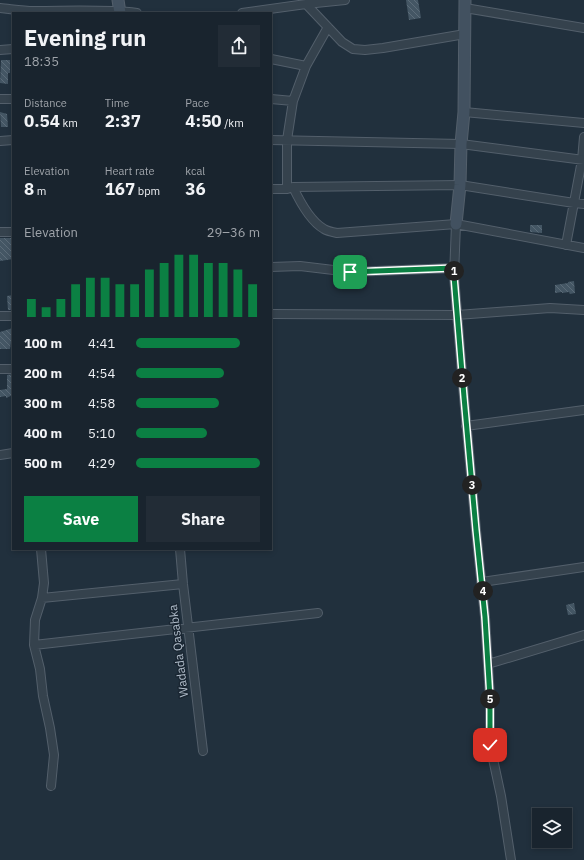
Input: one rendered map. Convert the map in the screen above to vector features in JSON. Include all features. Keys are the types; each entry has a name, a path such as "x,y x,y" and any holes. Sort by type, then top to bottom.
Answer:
{"street":[{"path":"249,12 345,0"},
{"path":"306,4 342,42 352,49 365,50 465,34"},
{"path":"511,860 501,796 490,745 490,698 485,617 466,426 454,268 464,112 465,4 584,28"},
{"path":"0,8 33,11 119,8 133,12"},
{"path":"328,27 306,66 293,101 287,140 290,188 317,224 325,230 336,233 456,224 584,248"},
{"path":"0,50 12,49"},
{"path":"272,59 306,66"},
{"path":"0,98 12,98"},
{"path":"272,99 293,101"},
{"path":"464,112 584,123"},
{"path":"566,244 583,160 584,137"},
{"path":"0,141 12,140"},
{"path":"272,140 461,144 583,160"},
{"path":"272,189 460,185 584,204"},
{"path":"0,232 12,232"},
{"path":"272,267 300,266 350,272 454,268"},
{"path":"272,314 457,314 550,308 584,310"},
{"path":"0,316 12,316"},
{"path":"0,369 12,369"},
{"path":"466,426 584,410"},
{"path":"0,455 12,453"},
{"path":"41,550 44,583 42,598 36,620 34,645 40,669 43,696 54,755 51,786"},
{"name":"Wadada Qasabka","path":"180,550 203,751"},
{"path":"482,582 584,567"},
{"path":"42,598 184,584"},
{"path":"34,645 318,614"},
{"path":"488,664 584,635"}],"building":[{"path":"406,0 418,0 421,18 409,20"},
{"path":"1,60 10,60 8,84 0,83"},
{"path":"0,112 7,114 8,127 1,127"},
{"path":"530,225 542,225 542,233 530,232"},
{"path":"0,238 12,238 12,259 0,261"},
{"path":"574,281 575,293 555,293 555,285"},
{"path":"12,295 12,310 8,310 7,296"},
{"path":"12,328 12,342 10,349 0,349 0,332"},
{"path":"12,374 12,395 6,398 6,396 0,397 0,390 7,389 7,375"},
{"path":"574,603 576,614 568,615 566,605"}],"route":[{"path":"350,272 454,268 464,397 485,617 490,698 490,745"}]}
